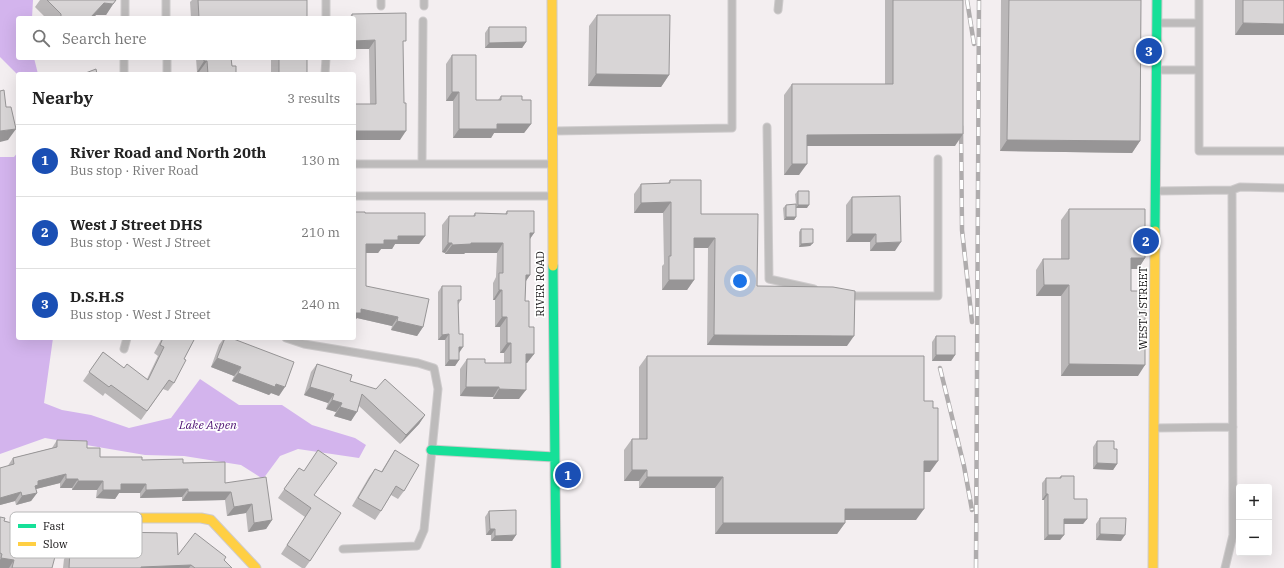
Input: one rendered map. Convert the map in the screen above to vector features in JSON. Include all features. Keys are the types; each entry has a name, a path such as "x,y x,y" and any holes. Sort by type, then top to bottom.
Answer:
{"street":[{"name":"RIVER ROAD","path":"552,0 552,196 556,568"},
{"name":"WEST J STREET","path":"1153,568 1157,0"},
{"path":"431,450 554,457"},
{"path":"142,518 201,518 212,520 256,568"}],"lane":[{"path":"125,0 125,16"},
{"path":"166,0 166,16"},
{"path":"326,0 326,16"},
{"path":"552,131 732,128 732,0"},
{"path":"778,0 778,10"},
{"path":"1199,0 1199,151 1284,152"},
{"path":"422,21 422,164"},
{"path":"1157,23 1199,23"},
{"path":"124,60 124,72"},
{"path":"167,60 167,72"},
{"path":"326,60 326,72"},
{"path":"1157,70 1199,70"},
{"path":"767,127 769,279 820,290"},
{"path":"835,294 842,296 938,296 938,159"},
{"path":"356,164 552,164"},
{"path":"1156,191 1232,190 1240,187 1284,188"},
{"path":"1225,568 1233,535 1232,190"},
{"path":"356,196 552,196"},
{"path":"124,349 126,340"},
{"path":"304,341 434,368 438,389 424,530 417,546 343,549"},
{"path":"1154,428 1233,427"}],"water":[{"path":"0,0 33,0 32,16 16,16 16,60 34,60 38,72 16,73 0,57"},
{"name":"Lake Aspen","path":"16,154 16,340 53,340 44,403 62,410 91,415 129,428 171,418 200,379 239,405 282,405 312,425 355,438 366,445 359,458 298,449 280,456 263,479 241,465 184,456 145,455 45,438 0,454 0,157 14,157"}],"building":[{"path":"47,0 116,0 113,4 104,3 92,16 61,16 61,14"},
{"path":"198,0 307,0 307,16 199,16"},
{"path":"893,0 963,0 963,134 807,135 807,164 792,164 792,84 893,84"},
{"path":"1009,0 1141,0 1140,141 1007,140"},
{"path":"1243,0 1284,0 1284,24 1243,23"},
{"path":"406,13 406,41 403,41 406,131 356,131 356,104 376,104 375,40 356,41 356,16 352,16 352,14"},
{"path":"597,15 670,15 669,75 596,74"},
{"path":"489,27 526,27 526,42 489,43"},
{"path":"452,55 476,55 476,100 501,100 501,96 522,96 522,100 531,100 531,124 497,124 497,129 459,129 459,92 452,92"},
{"path":"231,60 232,66 236,66 236,72 208,72 207,61 204,61"},
{"path":"279,60 307,60 307,72 279,72"},
{"path":"96,69 97,72 88,72"},
{"path":"4,90 6,107 11,107 16,129 0,131 0,91"},
{"path":"670,180 701,180 701,214 758,214 757,286 833,287 855,291 854,336 714,335 715,238 694,238 694,280 669,280 669,256 671,256 671,202 641,203 641,184 670,183"},
{"path":"798,191 809,191 809,205 798,205"},
{"path":"900,196 901,242 876,243 876,234 852,234 852,197"},
{"path":"796,204 796,217 786,217 786,205"},
{"path":"1069,209 1145,209 1145,258 1131,258 1131,291 1145,291 1145,365 1069,364 1069,285 1044,285 1043,259 1069,259"},
{"path":"507,211 534,211 534,233 530,233 530,275 526,275 525,301 529,301 529,327 534,327 534,354 526,354 526,390 499,389 499,387 466,387 467,359 485,359 485,363 511,363 511,343 507,343 507,317 502,317 502,290 499,290 499,273 503,273 503,243 471,243 452,245 452,243 448,243 449,216 475,216 475,213 507,214"},
{"path":"356,212 425,213 425,236 398,236 398,240 384,240 384,244 366,244 366,286 429,299 423,327 397,321 398,317 361,309 361,313 356,313"},
{"path":"801,229 813,229 813,243 801,244"},
{"path":"442,286 461,286 461,300 458,300 459,334 463,334 463,347 459,347 459,360 449,360 449,334 442,335"},
{"path":"936,336 955,336 955,355 936,355"},
{"path":"162,340 194,340 184,359 186,360 174,383 169,380 147,411 111,385 109,387 89,372 103,352 124,368 127,364 148,380 164,347 160,345"},
{"path":"224,340 236,340 294,362 285,387 276,384 275,387 238,373 241,367 217,358"},
{"path":"647,356 924,356 924,401 933,401 933,408 938,408 938,461 924,461 924,509 845,509 845,523 723,523 723,477 647,477 647,470 632,470 632,439 647,439"},
{"path":"317,364 352,375 350,381 376,389 385,379 425,415 406,435 362,394 357,412 340,407 342,403 332,400 334,394 310,387"},
{"path":"57,440 87,441 87,448 100,448 100,457 142,457 142,460 183,459 183,463 225,462 225,483 266,477 272,520 254,523 252,504 234,507 231,492 188,492 188,489 146,490 146,484 121,484 121,490 103,490 103,481 78,481 78,479 66,479 66,474 38,481 38,485 35,486 37,493 22,496 21,492 0,498 0,468 14,464 13,458 57,447"},
{"path":"1097,441 1114,441 1114,449 1117,449 1117,464 1097,463"},
{"path":"318,450 337,463 314,495 341,513 310,561 287,545 311,508 284,489 299,468 304,471"},
{"path":"395,450 419,465 404,491 396,486 381,511 358,498 375,469 382,472"},
{"path":"1061,476 1074,476 1074,499 1087,499 1087,519 1064,519 1064,535 1048,535 1048,494 1046,494 1046,478 1061,478"},
{"path":"516,510 516,535 495,536 495,529 490,529 489,511"},
{"path":"0,517 5,518 4,521 10,523 10,558 55,558 52,568 12,568 14,560 1,558 2,554 0,553"},
{"path":"1100,518 1126,518 1125,535 1100,534"},
{"path":"142,533 177,533 178,555 195,533 226,557 224,560 232,568 195,568 191,565 141,568 69,568 70,558 142,558"}],"railway":[{"path":"967,0 974,44"},
{"path":"976,568 979,0"},
{"path":"961,126 962,230 972,322"},
{"path":"940,368 964,466 972,510"}],"traffic: fast":[{"path":"1155,231 1157,0"},
{"path":"553,266 556,568"},
{"path":"431,450 554,457"}],"traffic: slow":[{"path":"552,0 553,266"},
{"path":"1153,568 1155,231"},
{"path":"142,518 201,518 211,520 256,568"}],"place":[{"name":"D.S.H.S","path":"1149,51"},
{"name":"West J Street DHS","path":"1146,241"},
{"name":"River Road and North 20th","path":"568,475"}]}
